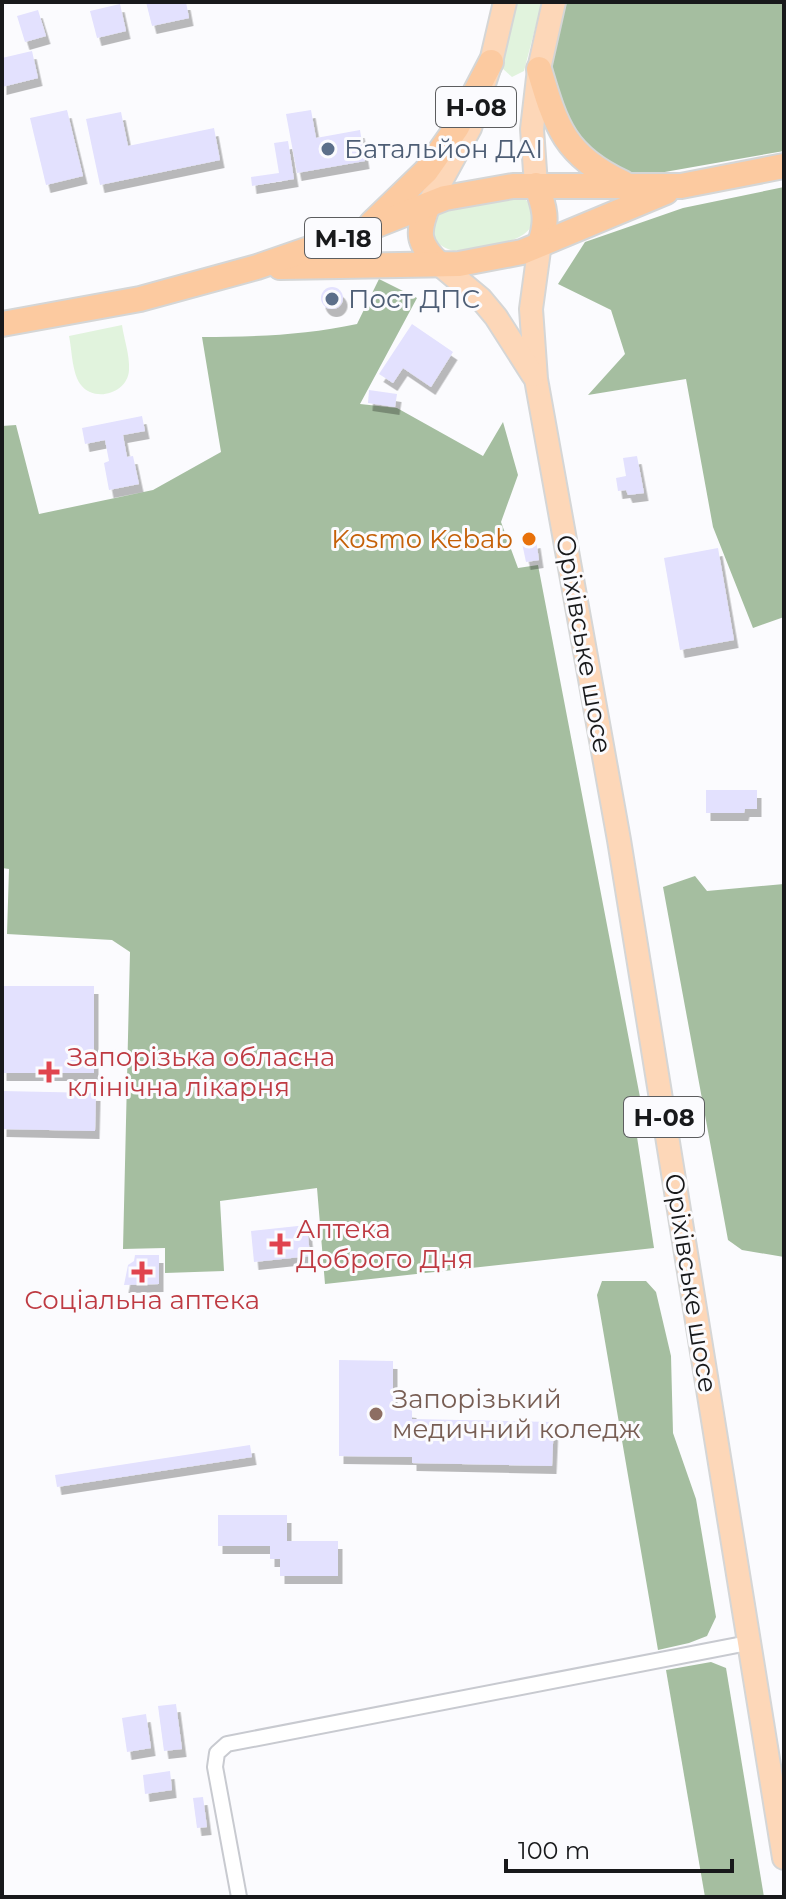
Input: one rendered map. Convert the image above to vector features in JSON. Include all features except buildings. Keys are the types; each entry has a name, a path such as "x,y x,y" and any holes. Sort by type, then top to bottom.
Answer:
{"highway":[{"path":"364,230 426,171 457,127 491,62"},
{"path":"539,69 553,119 573,149 600,172 633,187"},
{"name":"М-18","path":"2,324 140,299 257,267 445,198 513,186 681,186 784,166"},
{"name":"Н-08","path":"536,185 546,212 540,243"},
{"name":"М-18","path":"257,267 459,264 522,252 681,186"},
{"name":"Н-08","path":"428,205 420,224 420,237 425,251 439,264"}],"main road":[{"name":"Н-08","path":"428,205 470,128 491,62 505,2"},
{"name":"Н-08","path":"536,185 532,129 539,69 554,2"},
{"name":"Оріхівське шосе","path":"540,243 531,309 536,379 619,840 784,1858"},
{"name":"Оріхівське шосе","path":"439,264 481,299 536,379"}],"street":[{"path":"239,1897 215,1767 217,1753 227,1744 748,1643"}],"green space":[{"path":"516,2 542,2 524,71 512,77 502,68"},
{"path":"563,2 784,2 784,151 642,176 602,165 574,143 548,60"},
{"path":"784,187 784,617 753,628 713,527 686,379 588,395 625,354 611,310 558,284 585,242 683,208"},
{"path":"519,195 528,203 533,214 532,225 516,239 454,251 441,245 434,237 436,212"},
{"path":"379,279 417,298 360,404 397,408 483,456 503,422 518,475 501,522 518,568 538,565 644,1118 637,1137 654,1248 325,1284 317,1188 220,1201 224,1271 165,1273 165,1248 123,1249 130,952 112,940 7,934 9,869 2,868 2,426 16,425 39,514 153,490 221,452 202,337 280,335 357,324"},
{"path":"122,325 129,359 127,378 123,385 110,393 87,390 76,375 69,336"},
{"path":"695,876 707,891 784,884 784,1257 742,1250 728,1240 663,887"},
{"path":"602,1281 646,1281 656,1292 671,1356 673,1433 696,1499 716,1617 707,1636 658,1650 597,1295"},
{"path":"711,1662 726,1668 764,1897 705,1897 666,1670"}],"place":[{"name":"Батальйон ДАI","path":"328,149"},
{"name":"Пост ДПС","path":"332,299"},
{"name":"Kosmo Kebab","path":"529,539"},
{"name":"Запорізька обласна клінічна лікарня","path":"49,1072"},
{"name":"Аптека Доброго Дня","path":"280,1244"},
{"name":"Соціальна аптека","path":"142,1272"},
{"name":"Запорізький медичний коледж","path":"376,1414"}]}
